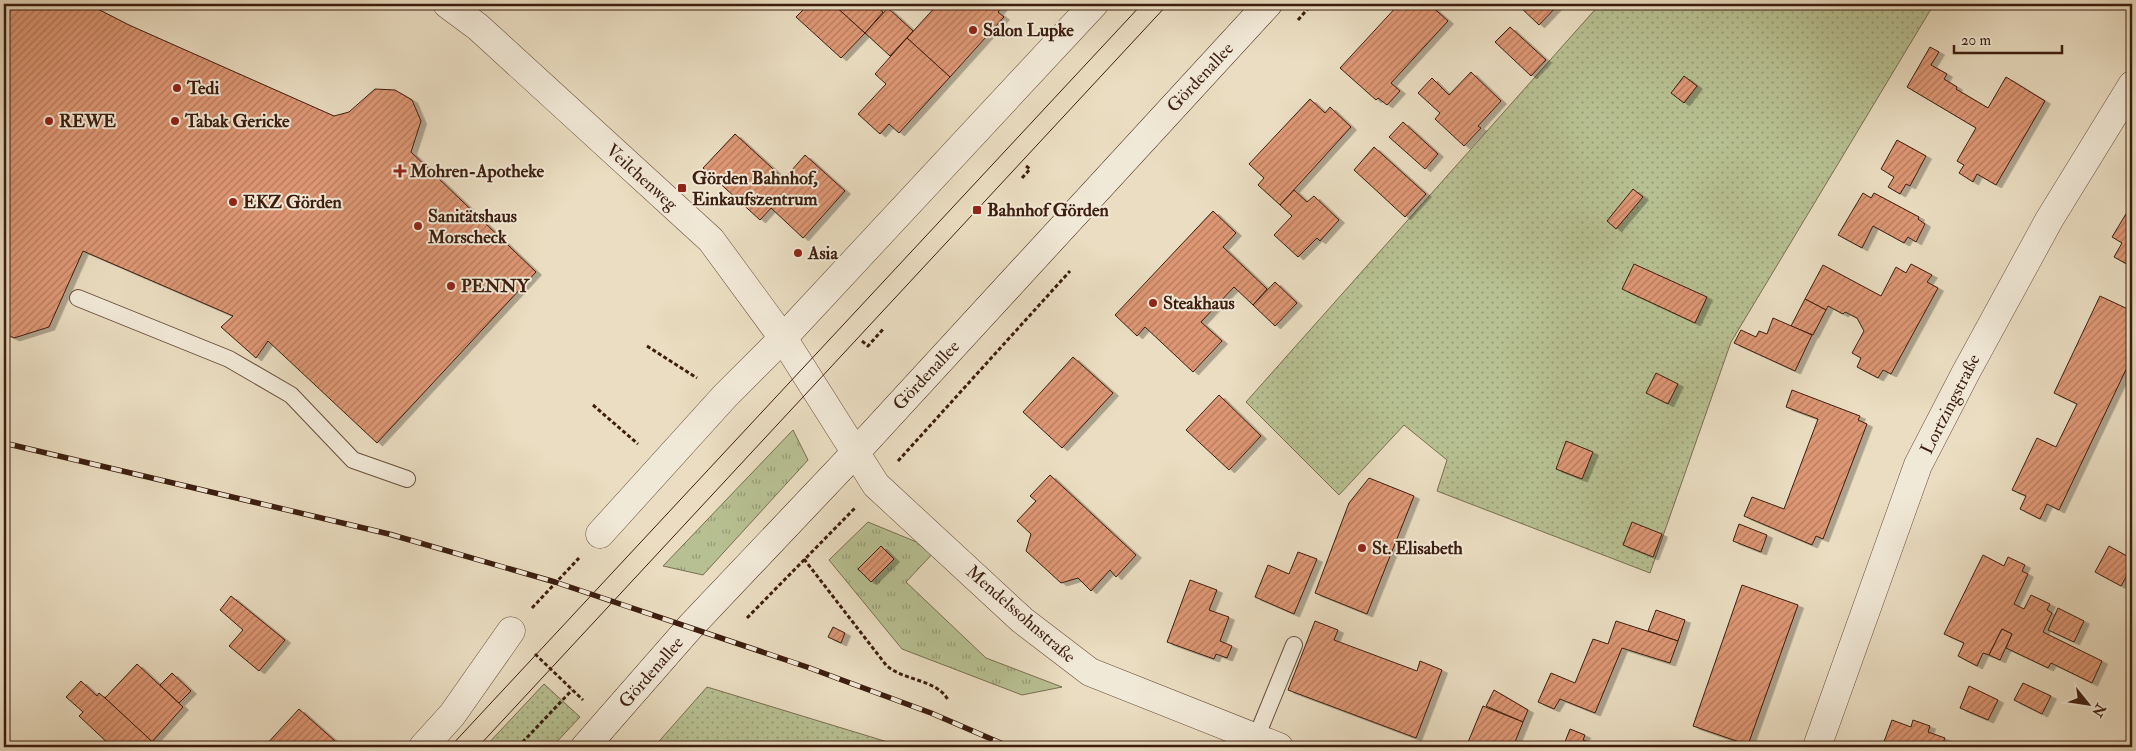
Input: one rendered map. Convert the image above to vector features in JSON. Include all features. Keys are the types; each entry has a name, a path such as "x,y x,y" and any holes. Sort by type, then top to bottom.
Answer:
{"street":[{"name":"Veilchenweg","path":"447,4 478,27 711,240 783,338 855,453"},
{"path":"600,534 725,396 783,338 1094,4"},
{"name":"Gördenallee","path":"585,747 690,627 855,453 1268,4"},
{"name":"Lortzingstraße","path":"1817,747 1918,465 2049,220 2132,85"},
{"name":"Mendelssohnstraße","path":"855,453 876,486 1022,620 1090,672 1267,743"},
{"path":"423,747 452,715 511,631"}],"lane":[{"path":"78,298 229,359 291,395 353,460 407,479"},
{"path":"1267,743 1294,646"}],"path":[{"path":"1022,178 1030,169 1026,166"},
{"path":"862,341 868,346 884,328"},
{"path":"647,346 725,396"},
{"path":"593,405 662,465"},
{"path":"600,534 511,631 607,723"},
{"path":"804,559 892,671 942,691 948,700"},
{"path":"518,747 572,690"}],"green space":[{"path":"1600,4 1934,4 1731,342 1650,573 1437,491 1447,460 1404,425 1339,495 1246,402"},
{"path":"793,430 808,460 703,575 663,566"},
{"path":"868,522 936,550 906,582 986,658 1062,687 1022,695 902,649 829,560"},
{"path":"544,684 580,717 552,747 485,747"},
{"path":"707,687 904,747 654,747"}],"building":[{"name":"EKZ Görden","path":"4,4 88,4 129,25 334,116 349,112 375,89 395,90 412,100 421,121 411,152 536,272 377,443 268,341 256,358 221,327 233,316 83,251 49,327 14,338 4,333"},
{"path":"809,4 833,4 865,33 841,58 796,17"},
{"path":"833,4 874,4 883,12 865,33"},
{"path":"938,4 1004,4 998,12 1004,17 950,77 907,38"},
{"path":"1399,4 1429,4 1448,21 1391,83 1400,91 1387,105 1378,98 1376,100 1340,68"},
{"path":"1517,4 1556,4 1558,5 1539,25"},
{"path":"888,8 913,31 890,56 865,33"},
{"path":"1510,27 1546,60 1531,76 1495,42"},
{"path":"907,38 950,77 899,133 889,124 880,134 858,114 886,84 875,74"},
{"path":"1930,47 1939,52 1931,65 1947,74 1944,79 1957,87 1956,89 1988,108 2006,77 2045,101 1996,185 1977,174 1973,182 1959,173 1964,165 1957,161 1976,128 1907,87"},
{"path":"1471,72 1501,101 1478,126 1481,128 1464,146 1435,119 1440,113 1418,93 1432,78 1449,95"},
{"path":"1684,76 1697,86 1684,103 1671,93"},
{"path":"1310,99 1325,113 1330,107 1351,127 1280,205 1258,185 1264,178 1249,164"},
{"path":"1403,122 1438,154 1425,169 1389,137"},
{"path":"735,134 784,179 805,155 845,191 803,238 771,208 760,220 703,168"},
{"path":"1897,140 1926,156 1910,186 1906,184 1900,194 1888,187 1894,177 1881,169"},
{"path":"1374,147 1426,194 1405,217 1354,170"},
{"path":"1633,189 1643,197 1616,229 1607,221"},
{"path":"1294,190 1307,202 1314,196 1339,220 1320,241 1317,238 1298,257 1274,235 1292,216 1280,205"},
{"path":"1863,193 1871,198 1874,193 1919,217 1918,219 1925,224 1916,242 1908,237 1904,243 1873,226 1862,248 1838,235"},
{"path":"2132,204 2132,267 2114,257 2122,243 2112,237"},
{"path":"1213,211 1236,233 1223,247 1267,289 1253,305 1234,287 1201,322 1222,341 1193,372 1145,327 1137,336 1115,315"},
{"path":"1634,264 1707,297 1695,323 1622,289"},
{"path":"1911,264 1932,275 1927,282 1938,288 1891,374 1883,370 1878,378 1857,367 1861,358 1852,353 1864,331 1857,318 1845,312 1843,314 1828,306 1826,310 1805,299 1823,265 1881,296 1896,267 1906,273"},
{"path":"1275,282 1297,303 1275,326 1253,305"},
{"path":"2100,296 2132,311 2132,357 2059,510 2047,504 2040,519 2020,509 2026,496 2012,490 2037,438 2056,447 2077,404 2054,393"},
{"path":"1805,299 1826,310 1813,335 1791,326"},
{"path":"1773,318 1812,335 1795,371 1734,343 1741,330 1756,337 1759,331 1767,334"},
{"path":"1073,357 1113,393 1062,448 1023,412"},
{"path":"1656,373 1678,384 1668,404 1646,393"},
{"path":"1792,390 1860,416 1858,420 1867,424 1823,539 1816,536 1812,545 1744,516 1752,497 1784,509 1818,419 1786,407"},
{"path":"1219,395 1261,436 1229,470 1186,430"},
{"path":"1566,441 1593,452 1582,479 1556,469"},
{"path":"1050,475 1136,555 1116,577 1110,570 1091,591 1078,578 1061,583 1026,551 1031,534 1017,521 1036,501 1030,496"},
{"name":"St. Elisabeth","path":"1369,478 1414,496 1367,614 1315,593 1349,503"},
{"path":"1632,522 1662,534 1653,557 1623,545"},
{"path":"1739,524 1767,535 1761,552 1733,541"},
{"path":"881,546 894,559 871,582 858,569"},
{"path":"2109,546 2132,559 2132,566 2121,586 2095,572"},
{"path":"1298,552 1317,559 1294,614 1255,597 1268,565 1289,574"},
{"path":"1983,555 2004,566 2008,557 2025,565 2022,571 2028,574 2014,604 2024,609 2031,595 2050,604 2047,610 2052,613 2043,632 2102,661 2092,683 2051,663 2048,668 2006,648 2012,634 2002,629 1989,655 1983,653 1977,666 1958,656 1964,643 1944,634"},
{"path":"1190,580 1217,590 1209,610 1229,617 1220,641 1232,646 1227,658 1216,654 1214,659 1167,642"},
{"path":"1742,585 1798,605 1748,745 1693,726"},
{"path":"231,596 285,640 259,671 229,646 243,630 220,610"},
{"path":"2058,608 2084,621 2074,642 2048,630"},
{"path":"1656,610 1685,620 1678,641 1648,631"},
{"path":"1315,621 1338,630 1334,640 1417,671 1420,661 1442,670 1416,738 1288,690"},
{"path":"1616,621 1678,641 1670,663 1622,648 1595,713 1560,699 1554,709 1538,702 1551,673 1575,683 1593,639 1608,644"},
{"path":"833,627 845,633 841,643 828,637"},
{"path":"2002,629 2012,634 2000,660 1989,655"},
{"path":"137,664 183,707 152,742 105,698"},
{"path":"172,673 191,691 179,703 160,685"},
{"path":"81,681 97,696 99,693 105,698 158,747 112,747 79,716 83,712 66,697"},
{"path":"2023,683 2051,696 2042,714 2014,700"},
{"path":"1969,686 1998,700 1988,720 1960,708"},
{"path":"1494,690 1528,710 1523,722 1486,706"},
{"path":"1483,706 1523,722 1513,747 1466,747"},
{"path":"299,709 335,741 329,747 264,747"},
{"path":"1892,720 1911,727 1913,720 1930,726 1928,732 1945,738 1941,747 1882,747"},
{"path":"1570,729 1585,735 1583,740 1601,747 1563,747"}],"tram line":[{"path":"450,747 1142,4"},
{"path":"478,747 1168,4"}],"railway":[{"path":"4,443 389,534 555,582 807,667 931,713 1010,747"}],"place":[{"name":"Salon Lupke","path":"973,30"},
{"name":"Tedi","path":"177,88"},
{"name":"REWE","path":"49,121"},
{"name":"Tabak Gericke","path":"175,121"},
{"name":"Mohren-Apotheke","path":"400,171"},
{"name":"Görden Bahnhof, Einkaufszentrum","path":"682,188"},
{"name":"EKZ Görden","path":"233,202"},
{"name":"Bahnhof Görden","path":"977,210"},
{"name":"Sanitätshaus Morscheck","path":"418,226"},
{"name":"Asia","path":"798,253"},
{"name":"PENNY","path":"451,286"},
{"name":"Steakhaus","path":"1153,303"},
{"name":"St. Elisabeth","path":"1362,548"}]}
